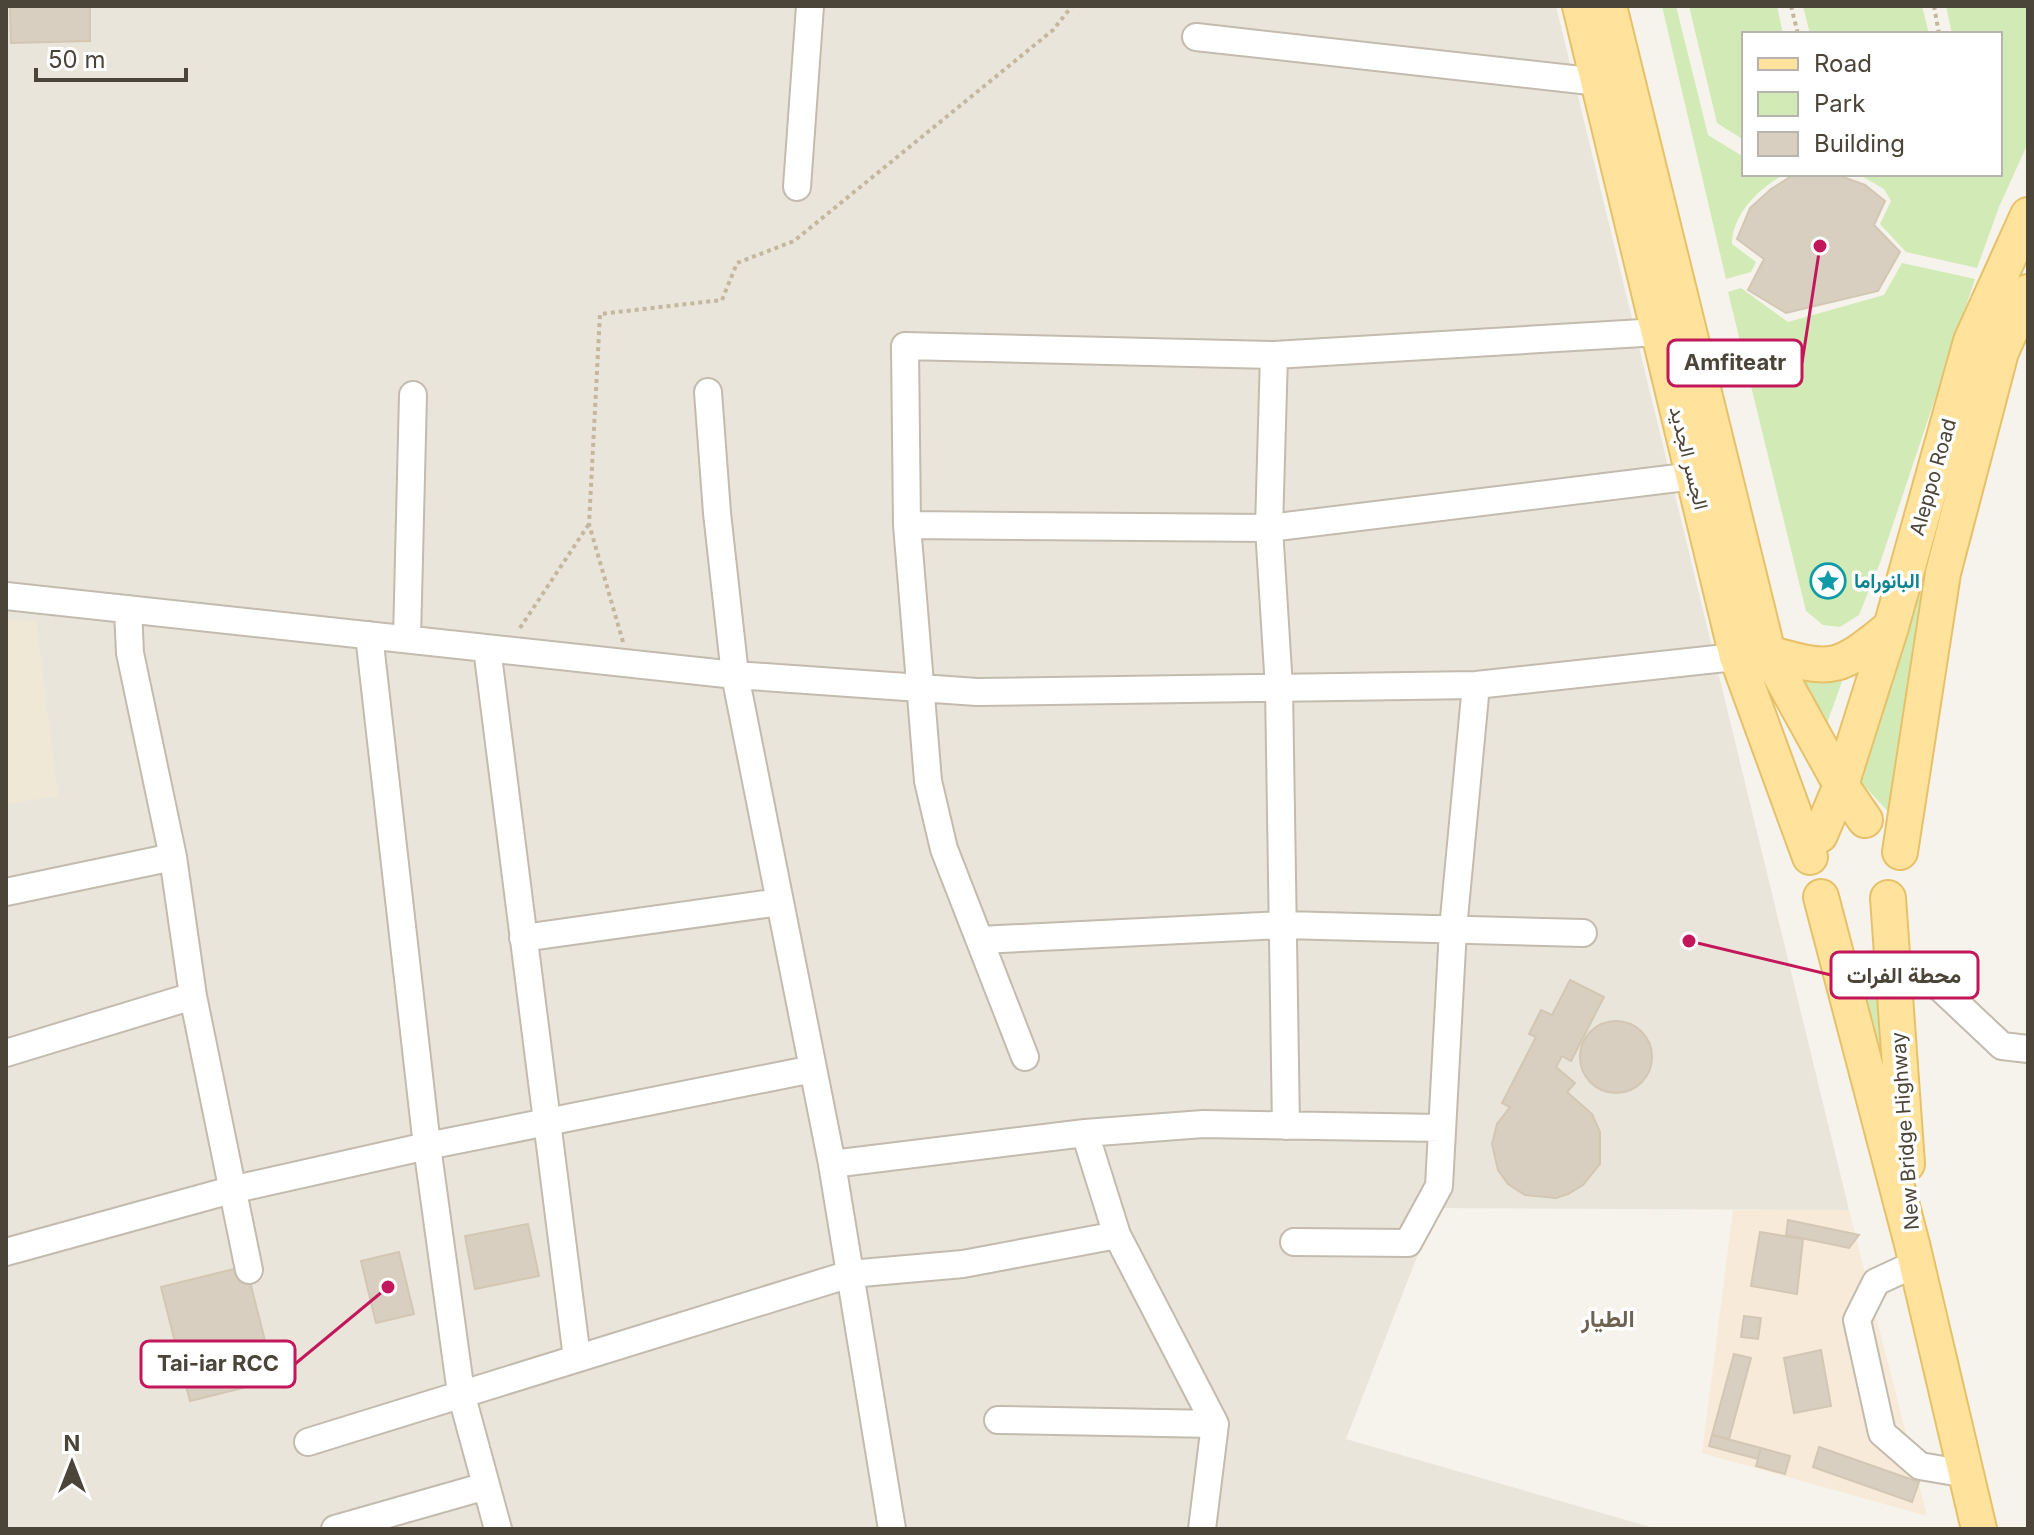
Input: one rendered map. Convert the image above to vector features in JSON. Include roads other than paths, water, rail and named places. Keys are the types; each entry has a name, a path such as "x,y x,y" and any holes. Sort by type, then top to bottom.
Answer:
{"main road":[{"name":"الجسر الجديد","path":"1580,6 1694,476 1815,846"},
{"name":"الجسر الجديد","path":"1609,6 1753,655 1865,820"},
{"name":"Aleppo Road","path":"1815,846 1841,785 1891,627 1971,341 2028,215"},
{"name":"Aleppo Road","path":"1900,852 1943,573 2001,352 2028,292"},
{"path":"1753,655 1830,665 1852,658 1891,627"},
{"path":"1865,820 1887,832 1900,852 1900,877 1888,898 1876,907 1847,911 1821,897 1813,885 1809,871 1815,846 1841,822 1865,820"},
{"name":"New Bridge Highway","path":"1821,897 1914,1254"},
{"name":"New Bridge Highway","path":"1888,898 1914,1254"},
{"path":"1914,1254 1979,1529"}],"street":[{"path":"797,187 810,6"},
{"path":"1196,37 1599,82"},
{"path":"1025,1057 944,849 928,781 907,525 905,346 1274,355 1659,332"},
{"path":"1274,355 1269,528 1279,688 1286,1126"},
{"path":"708,392 717,513 735,675 832,1164 892,1529"},
{"path":"407,639 413,395"},
{"path":"907,525 1269,528 1694,476"},
{"path":"6,596 735,675 977,692 1476,685 1753,655"},
{"path":"128,609 130,653 173,857 193,996 249,1270"},
{"path":"369,635 427,1146 461,1393 498,1529"},
{"path":"496,649 523,938 577,1358"},
{"path":"1294,1242 1408,1243 1439,1186 1453,929 1476,685"},
{"path":"6,892 173,857"},
{"path":"523,938 780,902"},
{"path":"980,940 1284,925 1583,933"},
{"path":"1894,963 1932,980 2002,1046 2028,1049"},
{"path":"6,1053 193,996"},
{"path":"6,1252 231,1190 427,1146 813,1069"},
{"path":"832,1164 1085,1133 1203,1124 1441,1128"},
{"path":"1085,1133 1117,1235 1215,1424 1202,1529"},
{"path":"308,1442 850,1274 963,1264 1117,1235"},
{"path":"1914,1254 1876,1282 1857,1320 1882,1433 1920,1466 1967,1474"},
{"path":"998,1420 1215,1424"},
{"path":"335,1529 486,1486"}],"place":[{"name":"Amfiteatr","path":"1820,246"},
{"name":"البانوراما","path":"1828,581"},
{"name":"محطة الفرات","path":"1689,941"},
{"name":"Tai-iar RCC","path":"388,1287"}],"district":[{"name":"الطيار","path":"1608,1319"}]}
